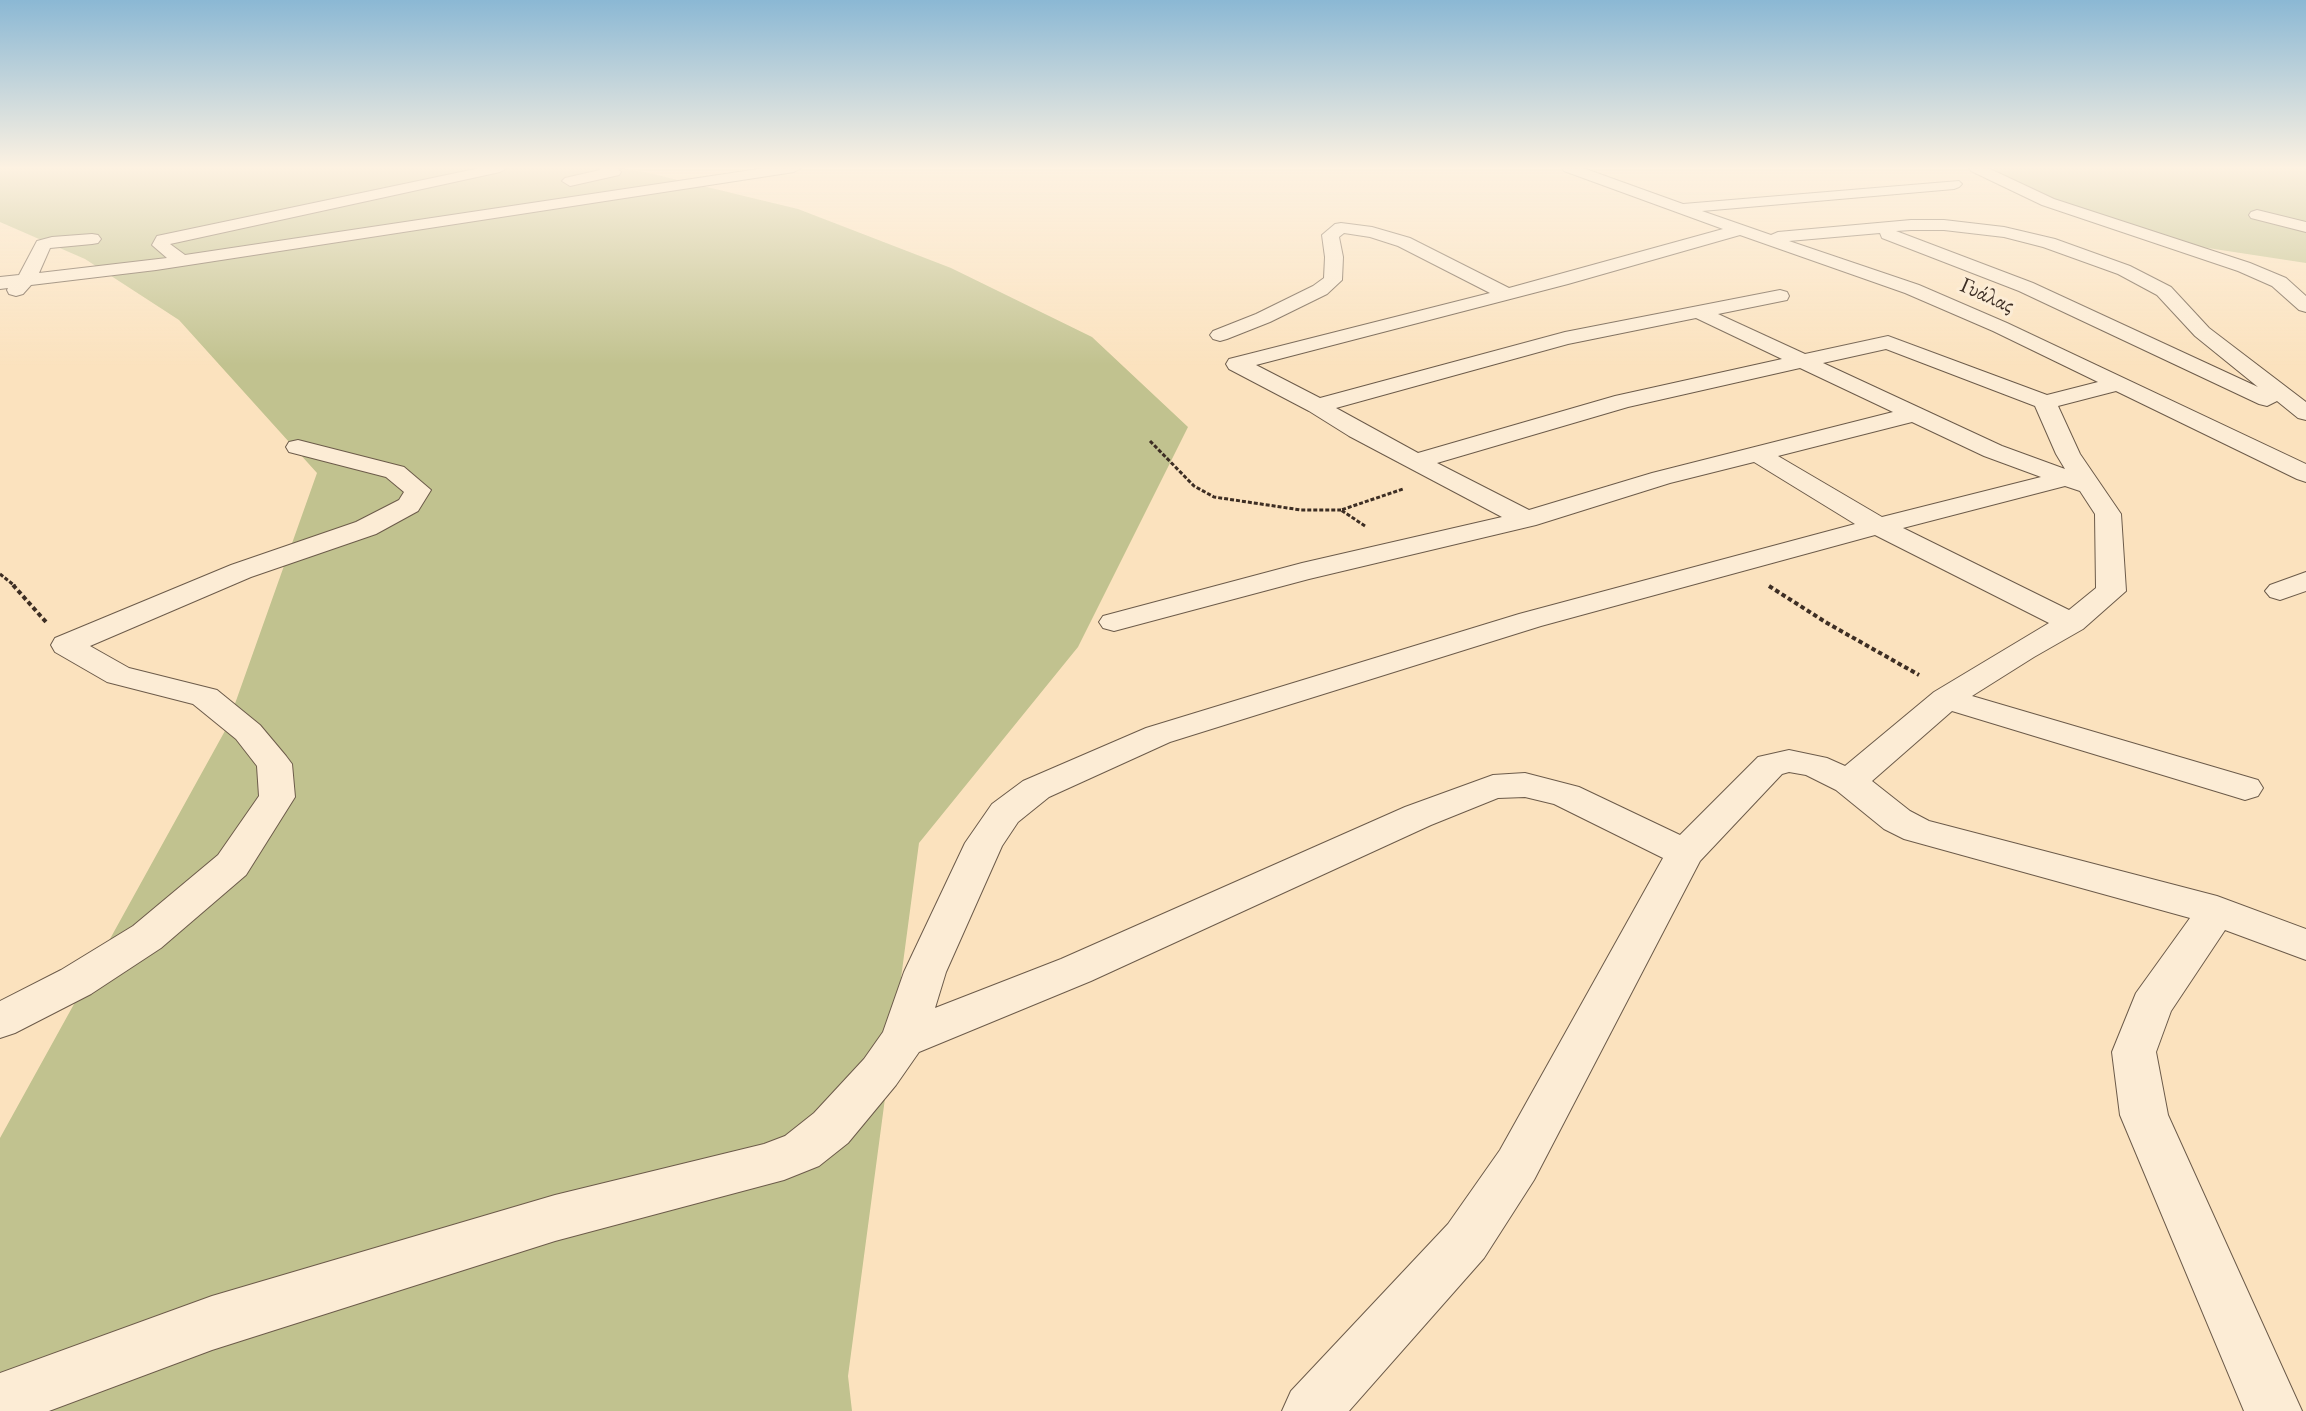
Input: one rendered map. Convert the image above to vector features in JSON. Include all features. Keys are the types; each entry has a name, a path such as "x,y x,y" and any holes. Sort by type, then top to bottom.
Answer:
{"street":[{"path":"179,259 161,245 164,240 186,234"},
{"path":"156,265 300,234"},
{"path":"0,283 27,278 156,265 361,234"},
{"path":"1220,335 1263,318 1320,290 1333,280 1334,257 1330,235 1332,234"},
{"path":"1378,234 1404,242 1507,294"},
{"path":"1527,519 1357,431 1317,406 1238,364 1726,234"},
{"name":"Γυάλας","path":"1751,234 1912,289 2000,327 2306,474"},
{"path":"1763,238 1813,234"},
{"path":"1884,234 1898,236 1972,265 2306,414"},
{"path":"2010,234 2049,243 2124,270 2164,291 2202,332 2306,414"},
{"path":"2144,234 2244,267 2278,282 2306,306"},
{"path":"0,302 13,293 27,278 41,249 47,243 92,238"},
{"path":"1317,406 1565,338 1780,296"},
{"path":"1696,311 1993,451 2078,482"},
{"path":"1416,461 1623,401 1888,342 2045,402 2119,384"},
{"path":"1849,782 1949,697 2023,650 2072,623 2111,591 2108,514 2078,482 2045,402"},
{"path":"1114,622 1302,572 1527,519 1661,478 1914,414"},
{"path":"66,645 241,571 366,528 409,505 418,490 395,472 298,447"},
{"path":"1758,454 1878,526 2072,623"},
{"path":"0,1401 212,1323 555,1218 767,1165 802,1151 831,1128 880,1072 903,1039 925,972 984,843 1005,813 1036,789 1158,735 1530,620 1878,526 2078,482"},
{"path":"0,1021 76,982 147,937 232,865 278,797 274,764 248,732 205,697 118,675 66,645"},
{"path":"1949,697 2245,788"},
{"path":"1311,1411 1466,1241 1517,1165 1685,852 1770,765 1789,761 1815,766 1849,782 1897,820 1917,830 2217,911 2306,945"},
{"path":"903,1039 1076,970 1418,816 1492,787 1526,785 1566,795 1685,852"},
{"path":"2217,911 2151,1005 2134,1052 2144,1115 2273,1411"}],"path":[{"path":"1150,441 1194,486 1214,497 1301,510 1341,510 1444,476"},
{"path":"1341,510 1359,523 1408,548"},
{"path":"1735,564 1949,697"},
{"path":"0,574 11,582 66,645"}],"green space":[{"path":"27,234 862,234 951,268 1092,337 1188,427 1078,647 919,843 848,1376 852,1411 0,1411 0,1138 226,729 317,473 179,320 85,259"},
{"path":"2149,234 2306,234 2306,263 2175,243"}]}
